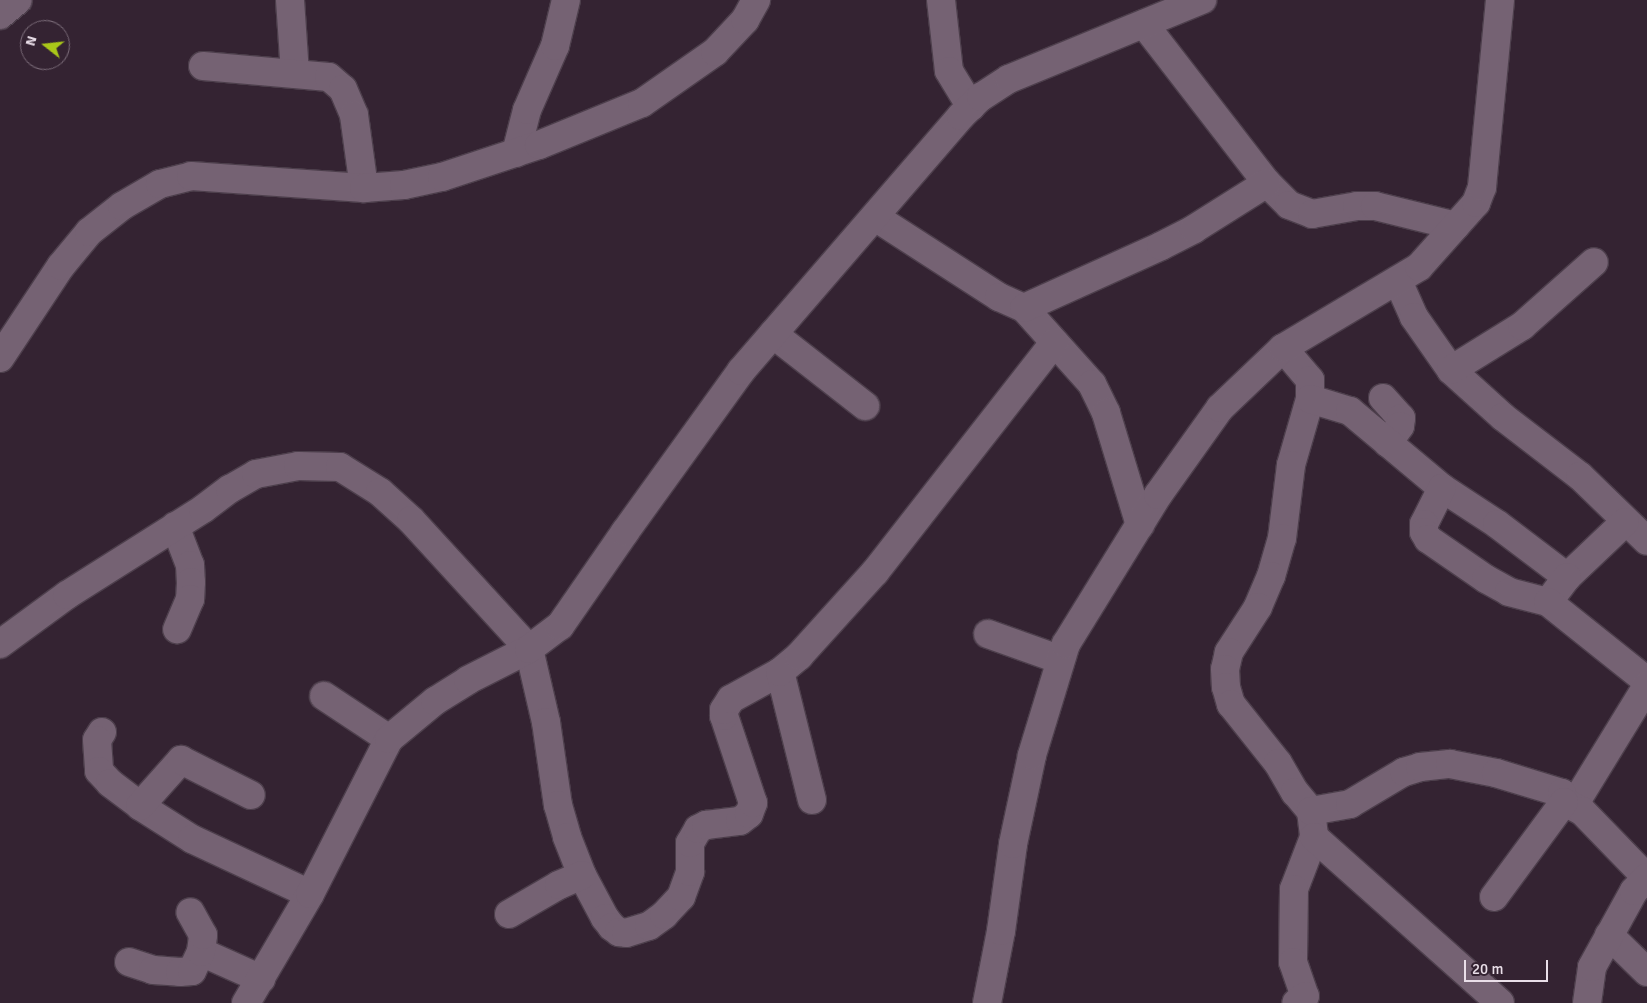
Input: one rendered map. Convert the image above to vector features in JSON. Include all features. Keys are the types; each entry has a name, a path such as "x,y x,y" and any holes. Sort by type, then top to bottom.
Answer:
{"street":[{"path":"0,15 18,0"},
{"path":"290,0 295,74"},
{"path":"516,153 527,110 555,46 566,0"},
{"path":"0,358 61,266 89,232 122,206 160,184 191,176 364,188 404,185 442,178 516,153 642,103 715,52 745,20 756,0"},
{"path":"941,0 949,71 971,107"},
{"path":"246,1003 310,894 389,738 443,696 468,680 529,649 560,626 741,371 971,107 1009,79 1144,24 1172,5 1202,0"},
{"path":"987,1003 1001,931 1013,844 1032,755 1066,644 1158,495 1220,408 1283,348 1419,267 1476,203 1482,187 1500,0"},
{"path":"1144,24 1267,183 1289,205 1312,214 1357,206 1375,206 1456,226"},
{"path":"203,66 329,77 343,89 354,115 364,188"},
{"path":"1024,308 1161,246 1194,229 1267,183"},
{"path":"875,217 999,297 1024,308 1092,384 1106,413 1140,525"},
{"path":"1451,370 1522,326 1594,262"},
{"path":"1398,281 1421,329 1451,370 1503,417 1580,476 1647,541"},
{"path":"773,334 865,406"},
{"path":"0,644 67,595 256,474 298,466 340,467 380,492 411,520 529,649 546,722 558,805 582,875 612,928 619,932 635,931 650,926 664,916 681,897 687,886 690,872 690,843 693,835 706,825 740,821 752,809 751,797 724,716 727,704 731,699 780,672 799,656 874,572 1054,343"},
{"path":"1283,348 1310,380 1310,399 1291,465 1282,538 1271,576 1258,607 1229,652 1225,669 1226,687 1231,704 1278,763 1312,824 1500,1003"},
{"path":"1383,398 1401,418 1400,426 1388,442"},
{"path":"1310,399 1350,411 1442,488 1497,524 1567,577"},
{"path":"1442,488 1424,524 1424,532 1428,539 1486,579 1509,592 1548,602 1647,681"},
{"path":"1548,602 1567,577 1626,522"},
{"path":"175,526 190,565 191,582 190,599 177,629"},
{"path":"988,634 1061,660"},
{"path":"780,672 812,800"},
{"path":"1494,897 1569,804 1647,686"},
{"path":"324,696 389,738"},
{"path":"102,732 97,740 99,771 140,806 192,839 310,894"},
{"path":"140,806 181,760 251,795"},
{"path":"1305,1001 1293,962 1294,889 1312,824 1404,772 1420,767 1450,764 1496,773 1562,793 1569,804 1582,811 1647,877 1634,891 1592,967 1586,1003"},
{"path":"509,914 559,885 582,875"},
{"path":"129,962 144,968 180,972 192,971 201,952 203,934 190,912"},
{"path":"1609,935 1647,972"},
{"path":"201,952 261,979"}]}
